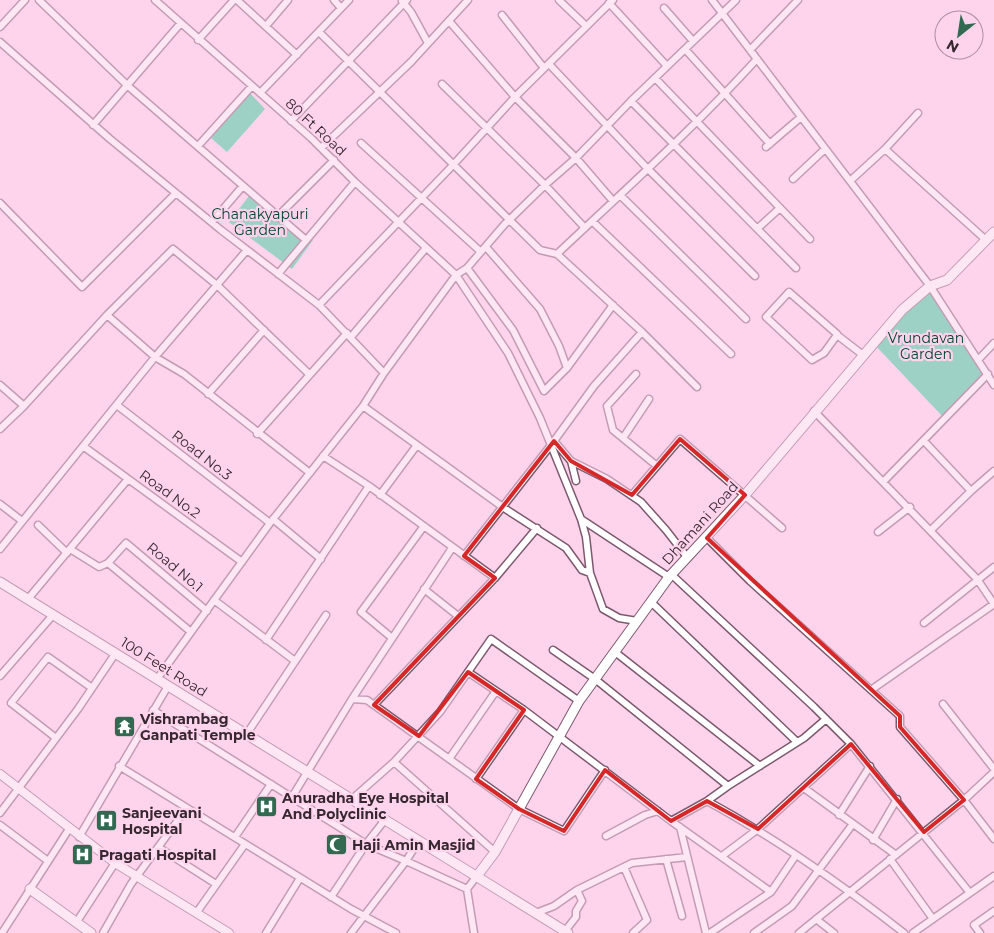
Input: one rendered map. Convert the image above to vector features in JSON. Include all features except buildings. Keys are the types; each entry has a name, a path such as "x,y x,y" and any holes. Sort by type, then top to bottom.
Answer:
{"main road":[{"name":"Dhamani Road","path":"477,876 495,852 579,701 670,576 745,495 814,411 902,310 930,286 947,280 994,232"},
{"name":"100 Feet Road","path":"0,582 566,932"},
{"path":"30,890 91,933"}],"street":[{"path":"0,27 25,0"},
{"path":"39,0 128,86 198,146 242,187 306,240"},
{"name":"80 Ft Road","path":"155,0 198,40 292,121 334,160 354,182 456,275 508,353 552,444 581,519 586,537 590,573"},
{"path":"198,40 235,0 297,54"},
{"path":"266,26 288,0"},
{"path":"334,0 341,8"},
{"path":"260,93 349,0"},
{"path":"321,148 428,44 468,0"},
{"path":"559,0 586,26"},
{"path":"712,0 930,286 994,385"},
{"path":"157,679 271,521 363,406 384,373 456,275 468,268 510,219 545,184 576,158 608,127 631,101 736,0"},
{"path":"750,50 798,0"},
{"path":"292,121 404,1 428,44"},
{"path":"319,305 454,164 515,97 611,2 667,66"},
{"path":"664,8 693,41"},
{"path":"502,15 546,66 756,276"},
{"path":"448,21 515,97 576,158 613,201"},
{"path":"93,125 180,24"},
{"path":"319,32 540,250 557,254 642,332 697,387"},
{"path":"0,42 93,125 176,194 319,305 384,373"},
{"path":"685,49 768,146 801,116"},
{"path":"557,254 646,168 674,144 724,95 757,59"},
{"path":"655,78 810,239"},
{"path":"442,84 545,184 585,228"},
{"path":"198,146 252,86"},
{"path":"631,101 796,268"},
{"path":"850,181 886,149 918,113"},
{"path":"361,143 484,250 540,309 559,346 567,368"},
{"path":"793,179 826,149"},
{"path":"886,149 986,240"},
{"path":"278,216 334,160"},
{"path":"278,274 354,182"},
{"path":"212,222 242,187"},
{"path":"0,203 82,287 176,194"},
{"path":"620,195 746,319"},
{"path":"758,228 780,208"},
{"path":"592,221 731,354"},
{"path":"257,434 309,374 349,335 426,248"},
{"path":"0,429 173,249 218,286 309,374"},
{"path":"0,549 83,446 118,406 155,357 247,250"},
{"path":"468,268 513,330 544,391 567,368 613,305"},
{"path":"837,334 789,292 766,317 812,360 824,353 837,335 863,355"},
{"path":"108,316 155,357 184,374 257,434 310,473"},
{"path":"208,394 264,330"},
{"path":"464,556 504,508 594,386 642,332"},
{"path":"978,360 994,343"},
{"path":"636,374 607,406 613,430 657,466"},
{"path":"884,482 988,374"},
{"path":"0,385 24,406"},
{"path":"623,438 649,399"},
{"name":"Road No.3","path":"118,406 320,559"},
{"path":"363,406 504,508 566,548 582,570 590,573 603,609 619,618 637,621"},
{"path":"814,411 910,507 977,579 994,604 872,690"},
{"path":"632,495 680,439 782,528"},
{"path":"924,441 971,491"},
{"path":"552,444 571,461 607,479 632,495 666,530 687,557"},
{"path":"380,495 417,445"},
{"name":"Road No.2","path":"83,446 242,562"},
{"path":"323,456 370,486 495,578"},
{"path":"571,461 576,481"},
{"path":"931,530 994,471"},
{"path":"28,599 128,479"},
{"path":"266,640 370,486"},
{"path":"0,504 22,521"},
{"path":"878,532 910,507"},
{"path":"581,519 670,576 826,719 870,766 924,832 970,893"},
{"path":"38,525 68,551 99,567 108,563 191,632"},
{"path":"392,638 361,612 424,526"},
{"path":"374,705 495,578 537,528"},
{"path":"707,538 750,581 900,716 900,727 964,800 994,839"},
{"name":"Road No.1","path":"108,563 126,543 207,610"},
{"path":"292,797 352,699 452,548"},
{"path":"924,623 994,567"},
{"path":"424,589 458,616"},
{"path":"214,600 295,662"},
{"path":"651,602 798,742"},
{"path":"0,676 53,614"},
{"path":"246,735 326,615"},
{"path":"351,800 394,762 440,712 491,639 579,701"},
{"path":"553,650 595,679 728,786"},
{"path":"615,652 760,766"},
{"path":"0,813 115,654"},
{"path":"56,738 11,703 48,657 92,688"},
{"path":"468,672 524,710 671,821 771,892"},
{"path":"79,837 119,766 168,686"},
{"path":"449,759 496,691"},
{"path":"352,699 367,700 519,809 564,831 605,770"},
{"path":"799,933 964,800 994,771 943,704"},
{"path":"153,710 366,844 467,889"},
{"path":"476,778 524,710"},
{"path":"671,821 798,742 826,719"},
{"path":"722,856 758,829 851,744"},
{"path":"394,762 495,852"},
{"path":"119,766 331,897 396,933"},
{"path":"839,815 870,766"},
{"path":"0,774 115,863 197,912 216,929 229,933"},
{"path":"235,837 271,784"},
{"path":"804,788 852,825 896,855"},
{"path":"873,840 897,799"},
{"path":"707,800 758,829 850,891 904,933"},
{"path":"103,933 138,876 187,808"},
{"path":"606,836 644,815 658,811"},
{"path":"331,897 366,844 384,821"},
{"path":"0,825 48,861"},
{"path":"754,933 792,906 820,871 852,825"},
{"path":"680,827 708,933 771,892 796,855"},
{"path":"2,933 69,829"},
{"path":"351,933 406,861 418,842"},
{"path":"197,912 245,844"},
{"path":"158,847 216,884"},
{"path":"536,913 554,906 577,890 632,863 687,857"},
{"path":"666,859 682,916"},
{"path":"890,859 933,919"},
{"path":"76,923 115,863"},
{"path":"624,866 647,920 633,933"},
{"path":"475,932 467,889 477,876"},
{"path":"913,933 994,876"},
{"path":"266,933 300,878"},
{"path":"566,932 576,917 576,910 582,900 577,890"},
{"path":"980,933 974,925 994,910"},
{"path":"816,919 834,933"}],"highlighted area":[{"path":"680,439 745,495 707,538 900,716 900,727 964,800 924,832 851,744 758,829 707,801 671,821 605,770 564,831 519,809 476,779 524,710 468,672 419,736 374,705 495,578 464,556 554,441 571,461 632,495"}],"green space":[{"path":"250,93 265,109 227,152 211,138"},
{"name":"Chanakyapuri Garden","path":"252,192 313,240 292,269 229,222"},
{"name":"Vrundavan Garden","path":"930,286 988,374 945,419 873,343"}],"place":[{"name":"Vishrambag Ganpati Temple","path":"124,727"},
{"name":"Anuradha Eye Hospital And Polyclinic","path":"266,806"},
{"name":"Sanjeevani Hospital","path":"106,821"},
{"name":"Haji Amin Masjid","path":"336,845"},
{"name":"Pragati Hospital","path":"83,855"}]}
